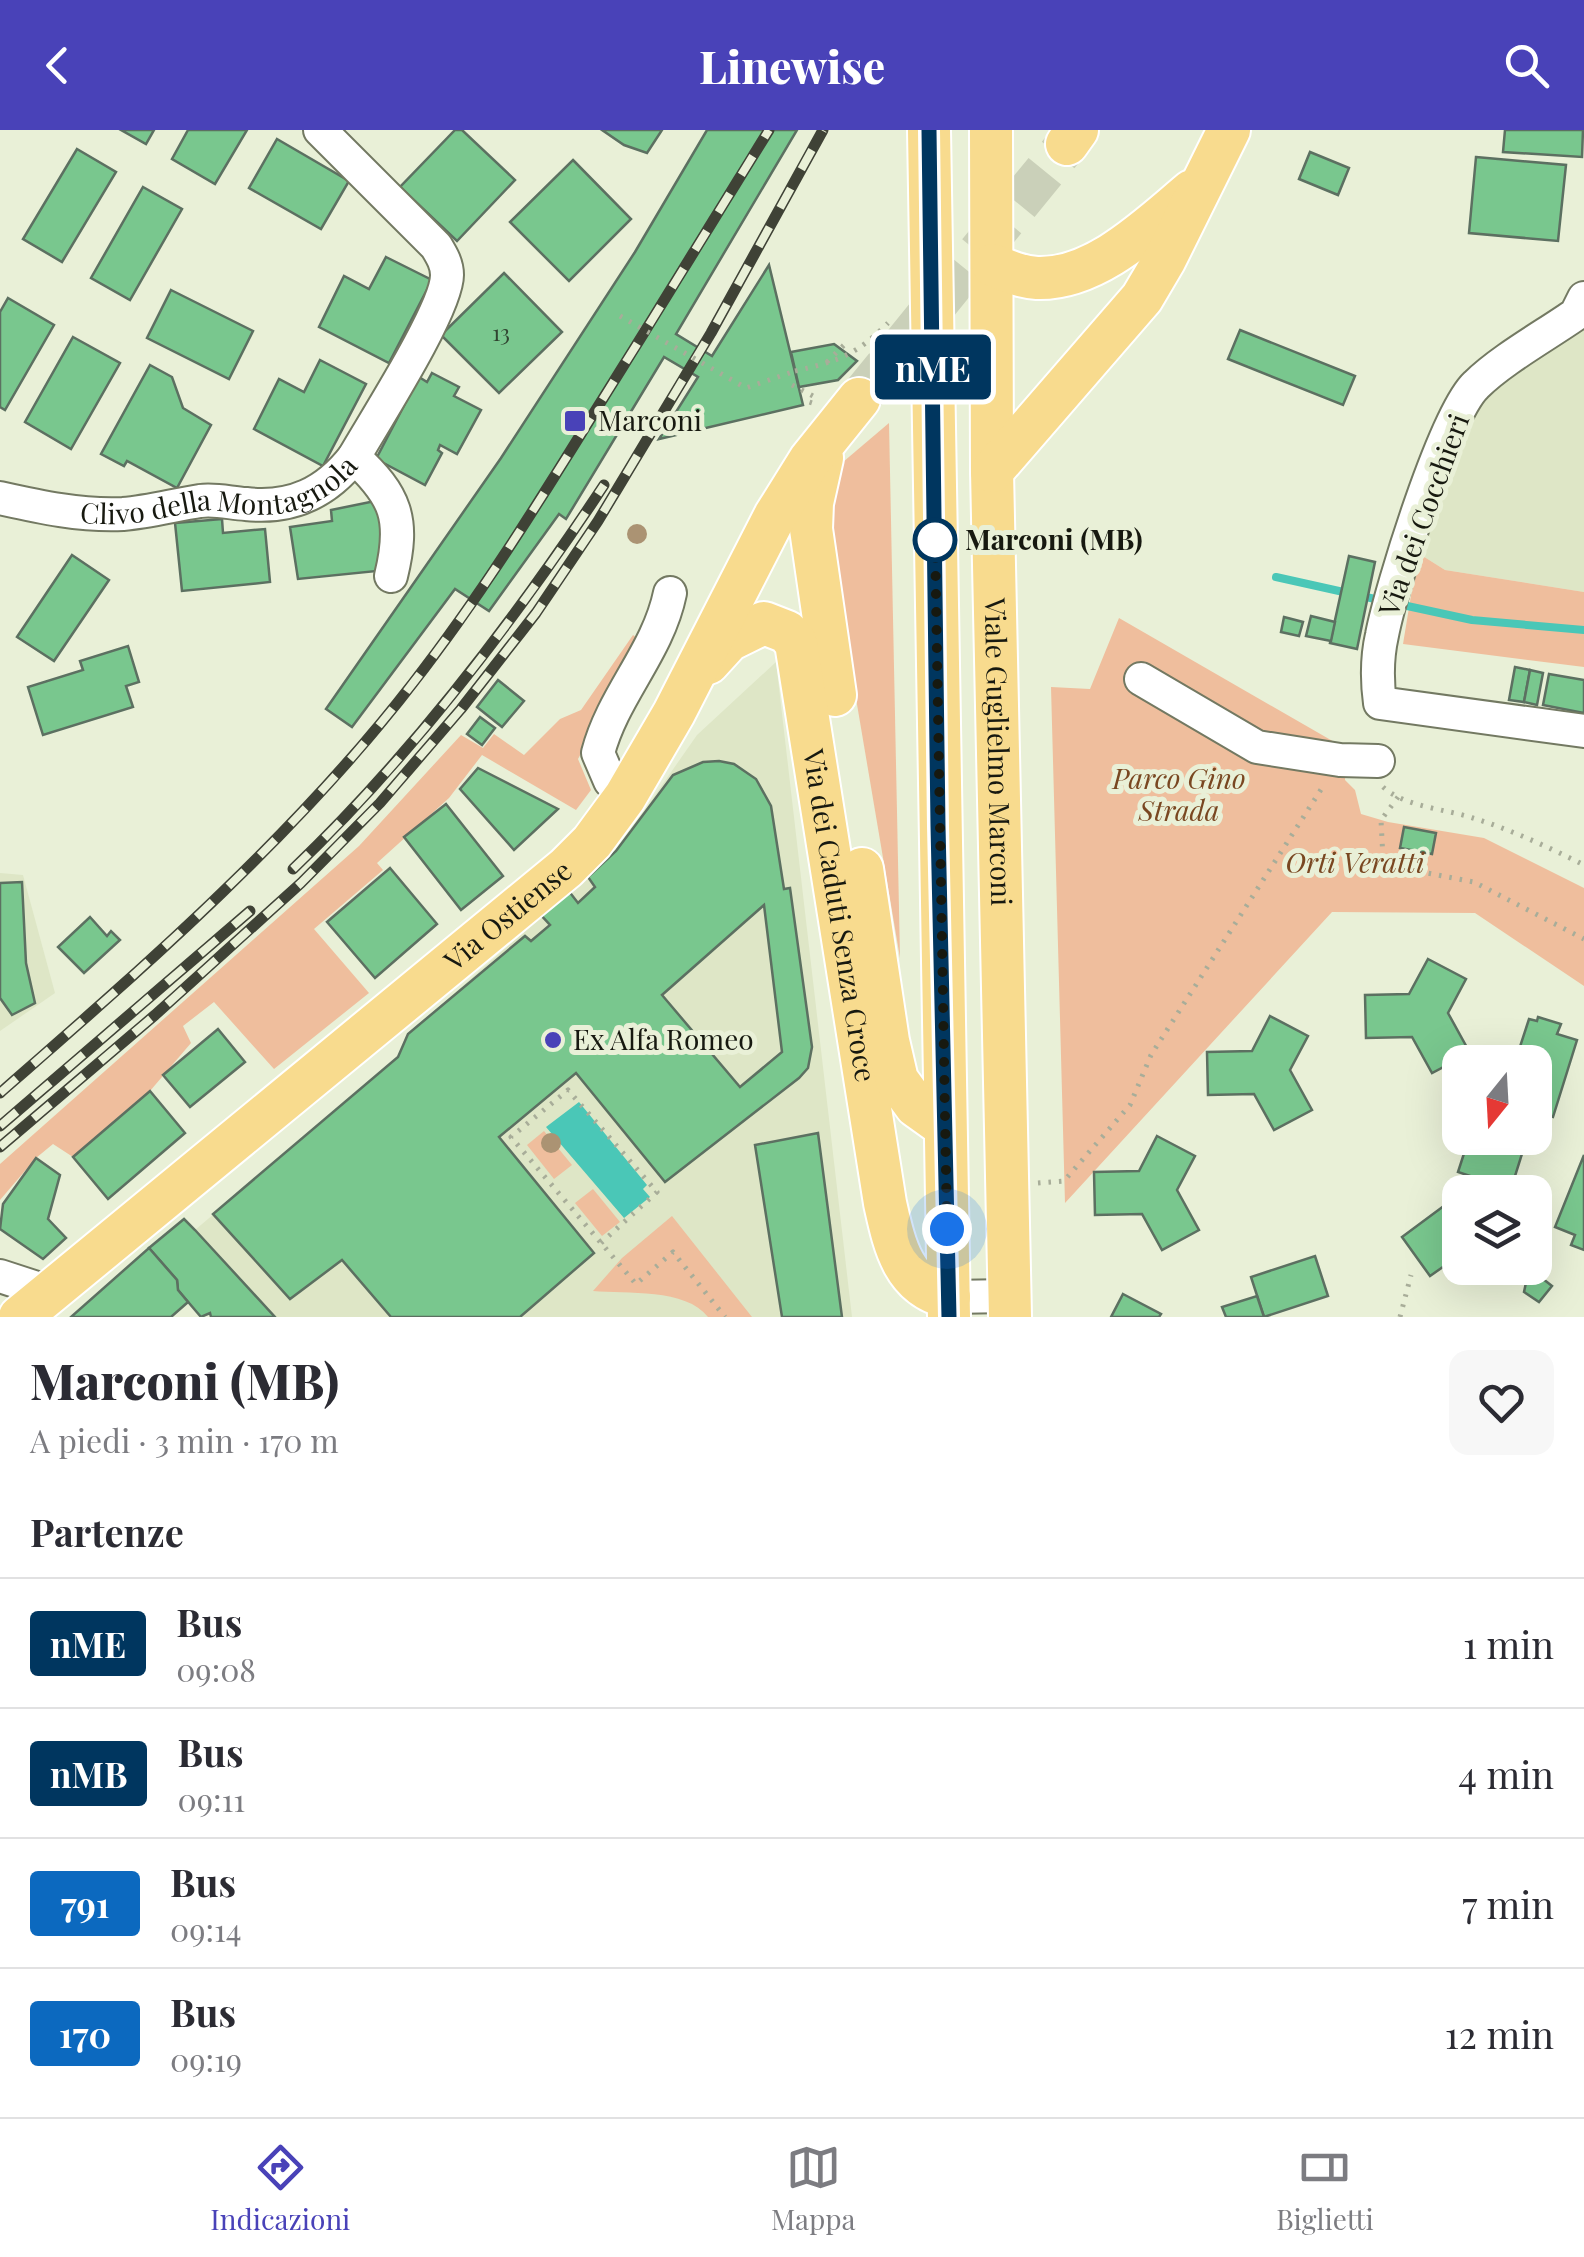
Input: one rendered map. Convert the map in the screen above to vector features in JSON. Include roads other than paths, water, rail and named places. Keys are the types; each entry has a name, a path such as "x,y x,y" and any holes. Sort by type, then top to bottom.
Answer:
{"main road":[{"path":"929,130 949,1307"},
{"name":"Viale Guglielmo Marconi","path":"991,130 992,471 1010,1307"},
{"path":"992,471 1132,312 1165,259 1228,130"},
{"path":"992,264 1036,278 1078,270 1130,240 1204,181"},
{"name":"Via dei Caduti Senza Croce","path":"837,408 812,503 812,542 886,1026 898,1080 916,1106 944,1126"},
{"name":"Via Ostiense","path":"35,1304 566,868 602,830 688,686 775,516 837,408"},
{"name":"Via dei Caduti Senza Croce","path":"688,686 730,640 755,626 776,625 796,644 884,1203 908,1272 949,1307"}],"street":[{"path":"320,130 436,246 445,261 447,278 429,325 354,457"},
{"name":"Via dei Cocchieri","path":"1584,298 1576,314 1474,386 1458,412 1406,545 1381,636 1378,684 1380,704 1584,731"},
{"name":"Clivo della Montagnola","path":"0,498 54,509 110,514 202,501 268,505 326,488 354,457 387,492 397,514 397,552 391,576"},
{"path":"625,797 610,782 598,752 609,722 659,633 670,593"},
{"path":"1141,680 1257,747 1340,760 1378,760"},
{"path":"0,1276 35,1304"},
{"path":"949,1307 1010,1307"}],"water":[{"path":"579,1102 647,1185 643,1189 650,1197 624,1218 546,1127"}],"waterway":[{"path":"1276,577 1384,601"},
{"path":"1398,604 1472,620 1584,630"}],"tunnel":[{"path":"859,399 1067,144"}],"railway":[{"path":"0,1093 217,898 319,794 413,683 529,516 769,130"},
{"path":"0,1147 301,883 380,803 461,709 536,613 598,521 711,333 823,130"},
{"path":"293,869 379,780 459,686 604,485"},
{"path":"0,1126 250,911"}],"place":[{"name":"Marconi","path":"575,421"},
{"name":"Marconi (MB)","path":"935,540"},
{"name":"Ex Alfa Romeo","path":"553,1040"}],"park label":[{"name":"Parco Gino Strada","path":"1179,795"},
{"name":"Orti Veratti","path":"1355,863"}]}
